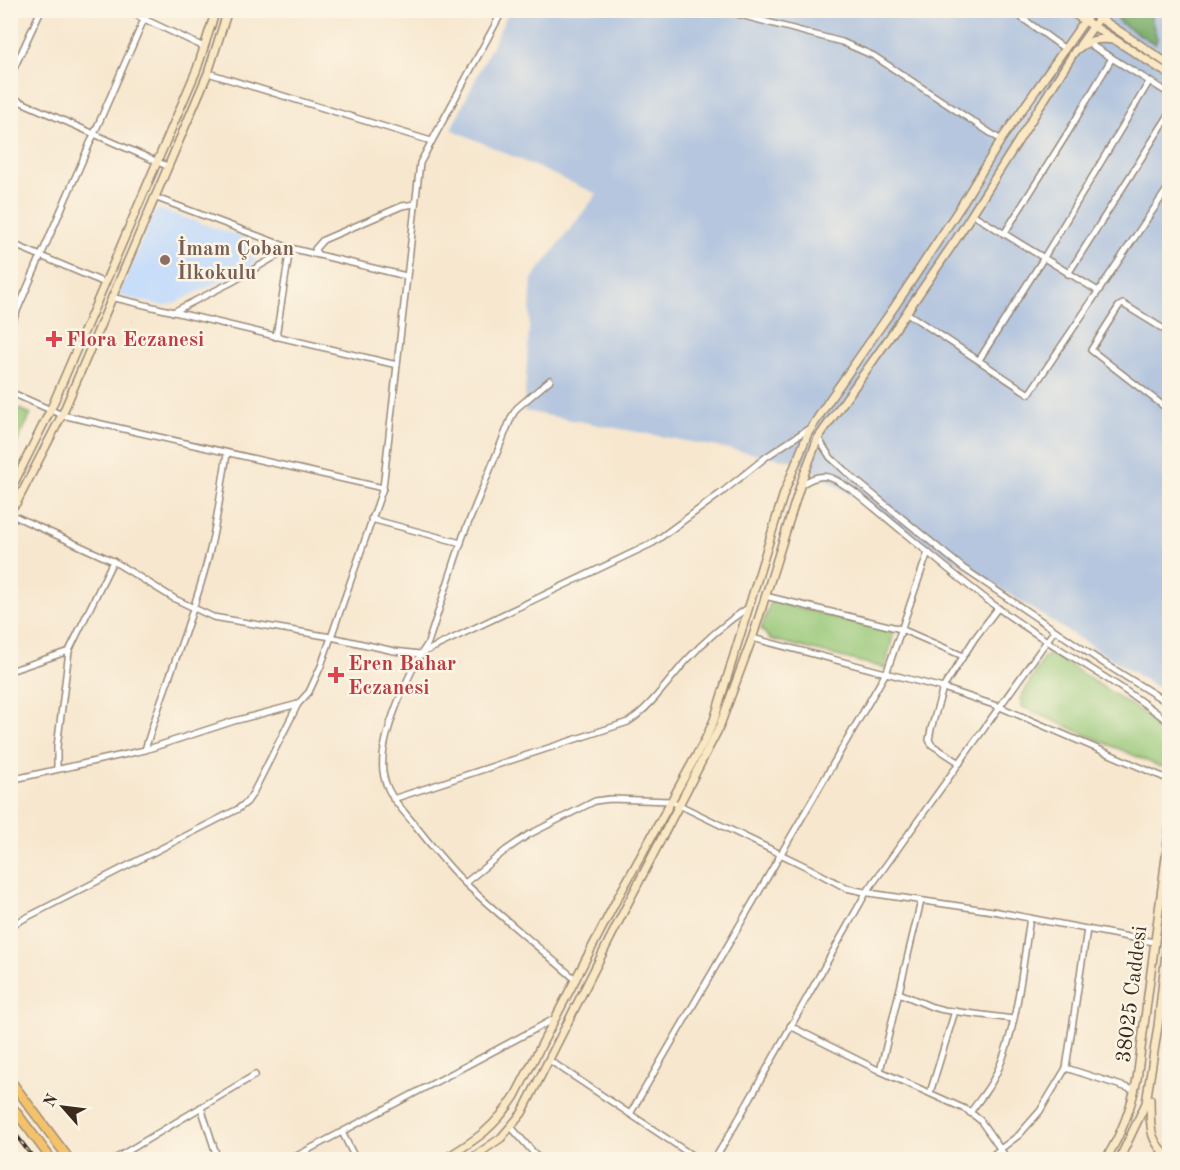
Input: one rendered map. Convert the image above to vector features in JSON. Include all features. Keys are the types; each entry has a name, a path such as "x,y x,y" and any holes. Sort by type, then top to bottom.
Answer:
{"main road":[{"path":"10,1080 70,1160"},
{"path":"10,1104 52,1160"}],"street":[{"path":"10,77 41,10"},
{"path":"125,10 204,47"},
{"path":"10,327 96,134 148,10"},
{"path":"10,491 50,411 105,284 197,69 216,10"},
{"path":"228,10 208,73 62,416 10,512 113,561 193,609 213,617 420,654 653,543 766,457 812,426"},
{"path":"10,926 238,809 247,802 298,704 315,682 382,488 420,163 503,10"},
{"path":"722,10 842,42 874,56 1001,140"},
{"path":"1011,10 1065,49"},
{"path":"1068,10 1170,75"},
{"path":"469,1160 501,1138 522,1113 719,728 752,638 800,486 818,438 907,313 1075,51 1105,10"},
{"path":"443,1160 483,1135 497,1121 515,1096 616,901 714,720 784,493 812,426 895,306 1001,140 1090,11 1170,65"},
{"path":"1075,51 1086,42 1110,38"},
{"path":"1086,42 1170,94"},
{"path":"1004,234 1112,58"},
{"path":"208,73 431,141"},
{"path":"979,360 1043,259 1149,82"},
{"path":"10,96 168,166"},
{"path":"1068,274 1170,113"},
{"path":"907,313 1029,394 1170,185"},
{"path":"154,197 290,248 406,276"},
{"path":"317,254 315,249 323,240 402,206 415,204"},
{"path":"972,214 1098,291"},
{"path":"10,243 105,284"},
{"path":"173,312 232,282 290,248"},
{"path":"276,337 290,248"},
{"path":"111,297 397,365"},
{"path":"1170,333 1123,304 1119,306 1091,350 1170,411"},
{"path":"550,380 523,403 512,416 461,543 428,643 420,654 389,724 385,740 383,772 393,799 446,864 576,980"},
{"path":"10,392 62,416 382,488"},
{"path":"818,438 830,457 846,472 963,568 1054,631 1170,704"},
{"path":"145,750 158,705 193,609 208,557 227,454"},
{"path":"834,478 837,469 846,472"},
{"path":"800,486 809,479 823,475 834,478 856,493 998,608 1046,642 1142,701 1170,723"},
{"path":"371,519 461,543"},
{"path":"630,1114 887,671 928,552"},
{"path":"57,770 57,747 69,651 113,561"},
{"path":"765,596 901,629 963,656"},
{"path":"393,799 628,722 642,711 710,637 723,625 749,608"},
{"path":"960,763 937,749 929,740 943,687 998,608"},
{"path":"714,1160 866,893 1054,631"},
{"path":"752,638 943,687 1000,707 1170,780"},
{"path":"10,671 69,651"},
{"path":"10,780 145,750 234,721 298,704"},
{"path":"465,883 528,835 595,801 610,799 671,801 846,888 1030,918 1155,942"},
{"name":"38025 Caddesi","path":"1105,1160 1122,1131 1134,1090 1167,867 1170,826"},
{"path":"880,1071 921,901"},
{"name":"38025 Caddesi","path":"1119,1160 1146,1103 1159,1016 1170,916"},
{"path":"970,1113 995,1077 1003,1056 1013,1019 1030,918"},
{"path":"986,1160 1019,1135 1040,1111 1066,1068 1087,929"},
{"path":"899,993 932,1007 1013,1019"},
{"path":"930,1093 955,1011"},
{"path":"1159,1016 1170,1017"},
{"path":"289,1160 556,1018"},
{"path":"790,1026 970,1113 980,1120 1008,1160"},
{"path":"549,1060 699,1160"},
{"path":"1066,1068 1134,1090"},
{"path":"113,1160 255,1075"},
{"path":"1149,1086 1151,1134 1155,1144 1170,1158"},
{"path":"201,1107 218,1160"},
{"path":"512,1127 540,1160"},
{"path":"342,1132 356,1160"}],"shaded area":[{"path":"509,11 1169,11 1169,695 799,462 524,411 532,279 597,194 451,129"},
{"name":"İmam Çoban İlkokulu","path":"159,209 254,241 259,252 253,266 164,306 121,296 120,292 154,212"}],"green space":[{"path":"1116,11 1149,11 1157,39 1155,44 1119,22"},
{"path":"11,406 31,414 11,455"},
{"path":"771,601 894,632 885,668 770,639 761,629"},
{"path":"1052,654 1169,730 1165,763 1161,767 1022,707 1020,699 1044,657"}],"railway":[{"path":"10,1127 35,1160"},
{"path":"10,1152 16,1160"}],"place":[{"name":"İmam Çoban İlkokulu","path":"165,260"},
{"name":"Flora Eczanesi","path":"54,339"},
{"name":"Eren Bahar Eczanesi","path":"336,675"}]}
